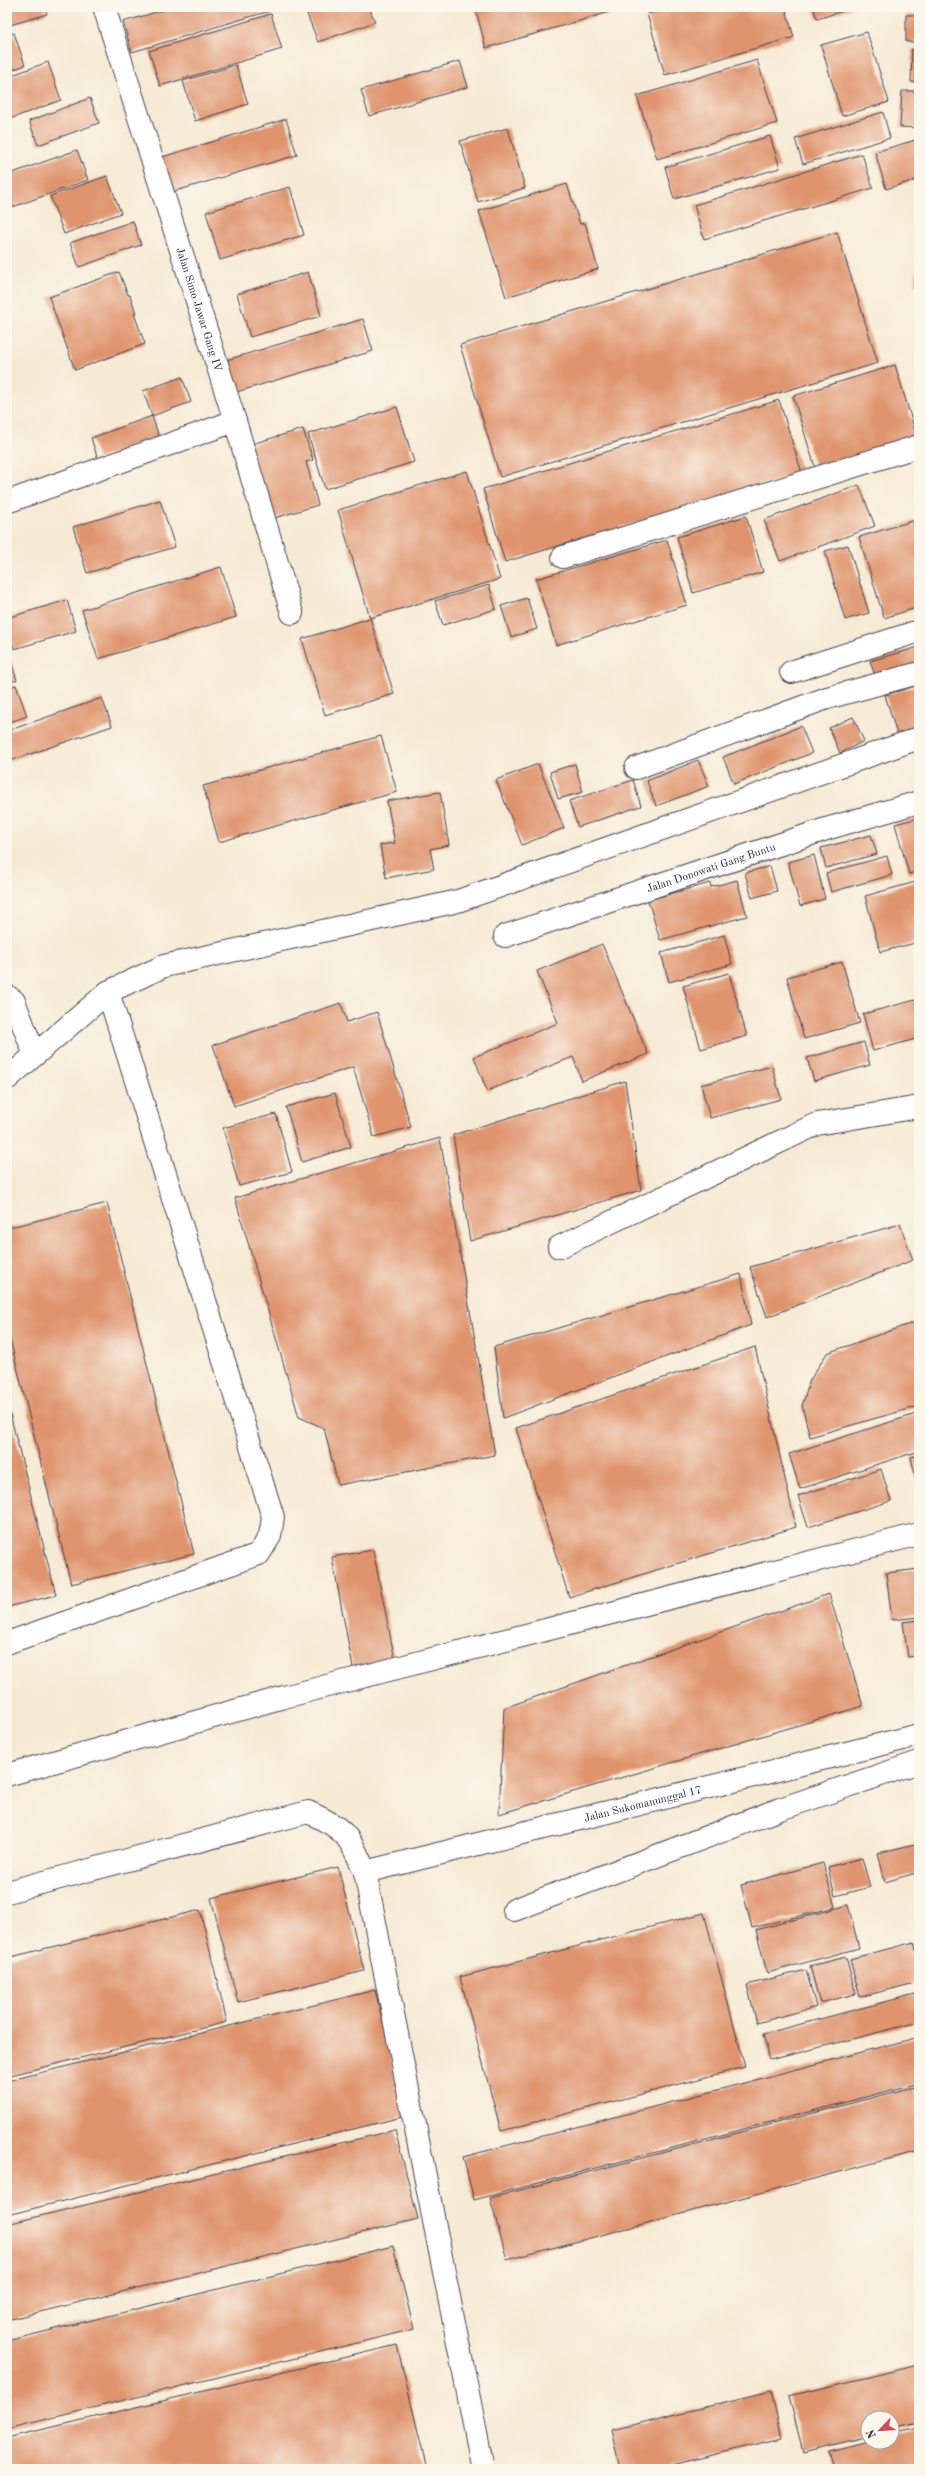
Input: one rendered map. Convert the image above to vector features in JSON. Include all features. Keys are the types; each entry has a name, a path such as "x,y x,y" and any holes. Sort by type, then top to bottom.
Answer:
{"street":[{"name":"Jalan Simo Jawar Gang IV","path":"104,7 235,421 292,614"},
{"path":"7,502 235,421"},
{"path":"563,557 919,446"},
{"path":"791,672 919,631"},
{"path":"636,768 827,698 919,673"},
{"path":"7,1079 34,1053 108,992 164,966 458,901 919,738"},
{"name":"Jalan Donowati Gang Buntu","path":"505,936 826,829 919,802"},
{"path":"7,1643 259,1554 270,1536 274,1517 108,992"},
{"path":"7,996 14,1001 34,1053"},
{"path":"560,1247 816,1124 919,1107"},
{"path":"7,1775 284,1697 919,1534"},
{"name":"Jalan Sukomanunggal 17","path":"366,1872 919,1734"},
{"path":"514,1910 780,1809 919,1762"},
{"path":"7,1892 308,1812 334,1824 352,1843 366,1872 483,2469"}],"building":[{"path":"7,7 44,7 47,14 7,26"},
{"path":"173,7 276,7 276,9 132,52 123,22"},
{"path":"288,7 300,7 289,11"},
{"path":"325,7 369,7 375,22 318,42 307,14"},
{"path":"475,7 627,7 486,48"},
{"path":"672,7 785,7 794,37 665,75 647,14"},
{"path":"813,7 856,7 817,19"},
{"path":"271,14 282,49 160,86 149,51"},
{"path":"906,15 919,15 919,42 906,42"},
{"path":"867,32 889,102 842,116 821,45"},
{"path":"14,33 25,65 7,72 7,35"},
{"path":"912,49 919,49 919,82 911,82"},
{"path":"757,60 777,123 657,159 637,96"},
{"path":"460,61 468,87 369,116 361,90"},
{"path":"48,62 61,100 7,120 7,77"},
{"path":"236,65 248,104 195,121 183,81"},
{"path":"902,91 919,91 919,128 900,127"},
{"path":"90,98 99,123 38,145 29,121"},
{"path":"883,112 890,138 803,164 795,139"},
{"path":"286,119 297,155 169,193 159,158"},
{"path":"508,128 525,188 478,202 460,141"},
{"path":"770,136 780,168 674,199 665,167"},
{"path":"919,139 919,179 886,189 875,152"},
{"path":"77,150 88,180 7,209 7,175"},
{"path":"862,154 873,188 704,239 694,205"},
{"path":"107,176 121,213 64,234 50,196"},
{"path":"567,184 580,224 585,223 598,269 506,297 479,211"},
{"path":"290,187 304,235 220,260 206,212"},
{"path":"133,221 141,245 79,267 70,243"},
{"path":"837,232 878,363 500,477 460,345"},
{"path":"919,265 919,286 914,285"},
{"path":"119,272 128,295 130,295 136,313 134,314 145,344 75,370 49,297"},
{"path":"308,272 321,316 250,337 237,294"},
{"path":"363,319 373,351 230,394 220,362"},
{"path":"895,365 917,437 815,467 793,396"},
{"path":"182,377 191,402 152,416 143,391"},
{"path":"779,400 802,473 505,562 483,489"},
{"path":"397,407 414,462 325,489 308,434"},
{"path":"152,416 159,437 98,459 91,438"},
{"path":"303,429 313,460 306,462 318,505 268,520 245,446"},
{"path":"467,471 500,579 370,618 338,510"},
{"path":"859,485 875,526 780,561 764,520"},
{"path":"160,500 175,547 87,573 73,527"},
{"path":"746,516 763,572 693,593 677,537"},
{"path":"919,519 919,607 884,618 859,537"},
{"path":"667,540 687,605 556,645 536,579"},
{"path":"848,545 869,613 845,620 825,551"},
{"path":"221,567 236,617 98,659 82,610"},
{"path":"489,585 496,609 443,625 435,601"},
{"path":"527,598 537,629 511,637 501,606"},
{"path":"67,600 76,631 14,649 7,618"},
{"path":"370,618 394,694 325,715 302,639"},
{"path":"919,647 919,669 877,681 870,661"},
{"path":"7,649 17,680 7,683"},
{"path":"16,685 27,716 7,723 7,688"},
{"path":"919,685 919,727 897,734 885,695"},
{"path":"102,698 112,726 7,762 7,731"},
{"path":"853,717 864,741 840,753 829,728"},
{"path":"801,726 812,753 734,784 723,757"},
{"path":"381,736 397,792 219,842 203,786"},
{"path":"698,760 709,786 656,806 647,781"},
{"path":"538,764 564,828 522,845 496,780"},
{"path":"575,764 583,792 558,799 550,772"},
{"path":"633,780 641,806 578,827 569,801"},
{"path":"440,792 449,845 430,849 434,869 386,878 380,845 395,843 387,801"},
{"path":"919,818 919,871 909,874 895,824"},
{"path":"871,835 877,854 826,868 821,848"},
{"path":"814,855 825,899 800,906 788,862"},
{"path":"887,856 892,875 831,892 826,873"},
{"path":"770,866 777,891 752,898 745,873"},
{"path":"737,880 747,916 660,940 648,900 710,883 711,887"},
{"path":"919,881 919,942 880,952 865,896"},
{"path":"724,935 732,964 669,982 661,953"},
{"path":"602,944 648,1054 582,1081 573,1057 487,1091 474,1057 558,1023 537,971"},
{"path":"842,962 860,1023 804,1039 787,977"},
{"path":"729,973 747,1036 701,1049 683,986"},
{"path":"919,999 919,1038 873,1051 863,1014"},
{"path":"341,1003 347,1022 377,1012 411,1127 374,1137 353,1067 234,1106 213,1045"},
{"path":"864,1042 870,1065 814,1081 807,1058"},
{"path":"772,1066 781,1099 710,1118 701,1085"},
{"path":"625,1081 641,1190 470,1241 453,1135"},
{"path":"335,1093 351,1147 302,1162 286,1107"},
{"path":"276,1114 292,1172 239,1186 223,1128"},
{"path":"440,1138 495,1455 338,1485 324,1428 299,1417 235,1198"},
{"path":"107,1203 194,1554 71,1584 7,1327 7,1228"},
{"path":"900,1224 913,1260 767,1317 750,1267"},
{"path":"919,1243 919,1258 918,1258 916,1244"},
{"path":"741,1274 751,1325 503,1418 494,1347"},
{"path":"918,1321 919,1406 810,1437 802,1406 810,1380 827,1353"},
{"path":"755,1347 796,1527 569,1597 516,1428"},
{"path":"7,1402 56,1595 7,1607"},
{"path":"919,1413 919,1451 800,1489 789,1454"},
{"path":"919,1455 919,1489 918,1489 911,1457"},
{"path":"881,1469 891,1501 808,1527 798,1496"},
{"path":"373,1550 395,1660 353,1668 332,1557"},
{"path":"919,1569 919,1617 892,1620 886,1573"},
{"path":"829,1594 863,1706 499,1814 504,1708"},
{"path":"919,1620 919,1656 908,1657 903,1622"},
{"path":"919,1843 919,1872 885,1882 878,1853"},
{"path":"862,1858 870,1887 835,1896 828,1867"},
{"path":"823,1863 835,1907 752,1928 741,1885"},
{"path":"338,1867 364,1971 238,2002 211,1898"},
{"path":"848,1905 859,1948 767,1973 756,1930"},
{"path":"200,1910 227,2022 7,2076 7,1958"},
{"path":"704,1913 745,2067 501,2131 460,1977"},
{"path":"914,1942 919,1962 919,1982 860,1997 850,1959"},
{"path":"846,1957 856,1994 820,2003 810,1966"},
{"path":"806,1970 816,2007 757,2023 747,1985"},
{"path":"375,1990 406,2116 7,2215 7,2081"},
{"path":"919,1993 919,2022 770,2060 763,2034"},
{"path":"919,2037 919,2083 474,2200 463,2157"},
{"path":"913,2087 919,2110 919,2151 507,2260 490,2198"},
{"path":"395,2130 418,2219 7,2320 7,2224"},
{"path":"393,2246 414,2329 7,2429 7,2341"},
{"path":"397,2345 427,2469 7,2469 7,2438"},
{"path":"919,2365 919,2424 900,2428 900,2410 860,2410 860,2438 803,2452 789,2396"},
{"path":"771,2391 782,2438 656,2469 620,2469 611,2430"},
{"path":"919,2429 919,2469 833,2469 828,2451 860,2443 860,2450 900,2450 900,2433"}]}
